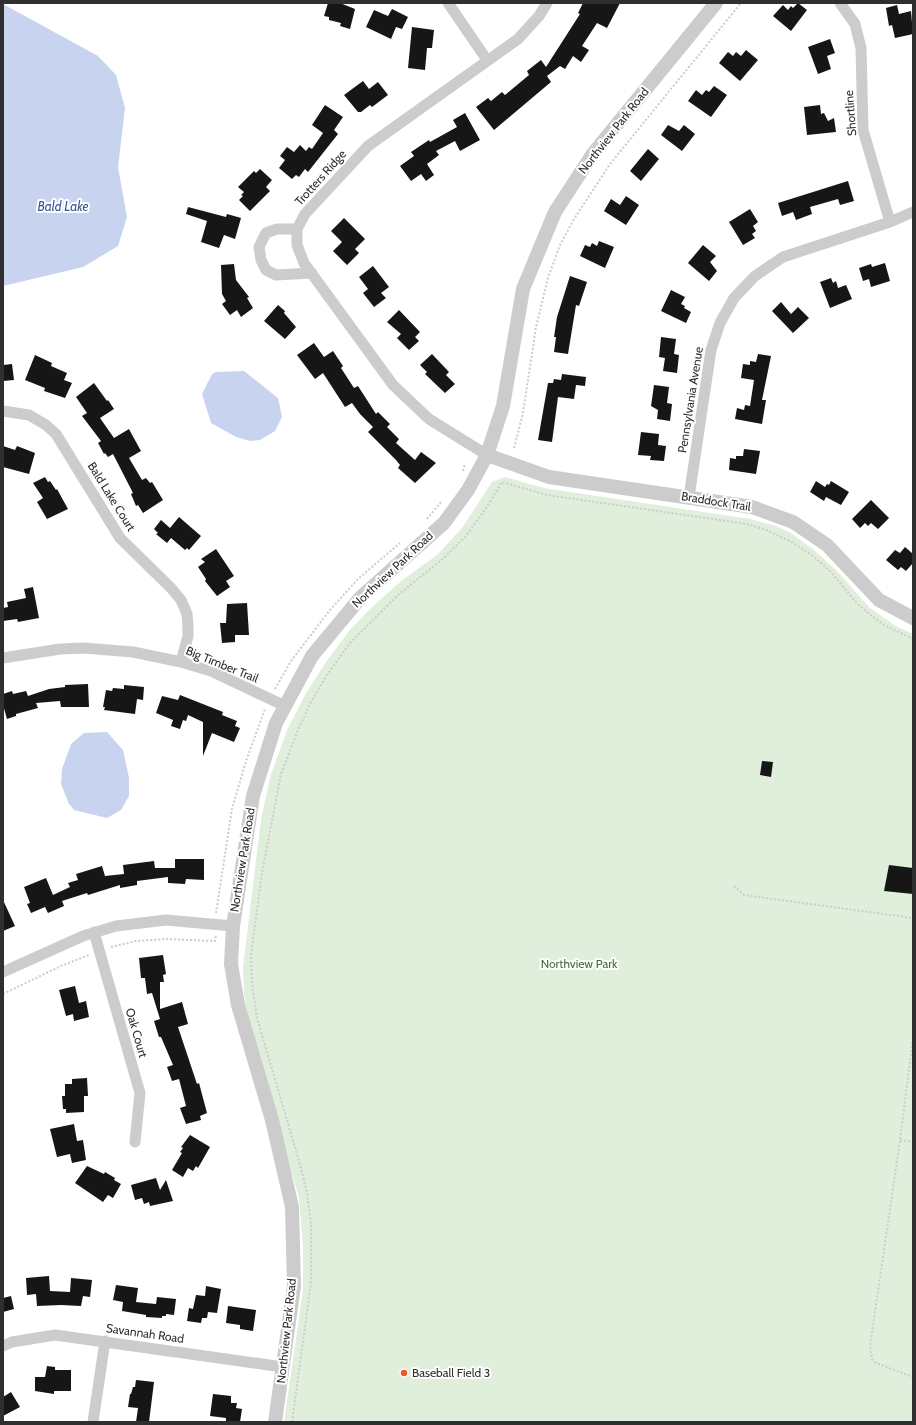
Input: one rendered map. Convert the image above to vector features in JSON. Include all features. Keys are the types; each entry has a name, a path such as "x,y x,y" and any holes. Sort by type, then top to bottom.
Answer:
{"street":[{"path":"448,3 487,60"},
{"name":"Trotters Ridge","path":"297,229 305,214 368,146 518,39 539,16 547,3"},
{"name":"Northview Park Road","path":"275,1422 294,1286 292,1207 272,1120 238,1005 232,964 233,926 253,796 276,723 312,656 361,597 444,523 468,490 487,455 503,406 524,289 555,212 592,155 716,3"},
{"name":"Shortline","path":"840,3 855,24 861,48 863,130 890,222"},
{"name":"Pennsylvania Avenue","path":"689,497 711,350 720,323 734,298 755,276 783,258 890,222 913,212"},
{"path":"312,274 276,275 266,270 261,260 259,247 266,233 277,229 297,229 297,245 304,263 394,385 429,419 487,455"},
{"name":"Bald Lake Court","path":"3,411 29,415 46,425 56,434 120,538 171,588 181,600 187,614 188,636 181,662"},
{"name":"Braddock Trail","path":"487,455 549,477 752,507 793,522 827,546 879,600 913,618"},
{"name":"Big Timber Trail","path":"3,658 35,652 84,648 133,652 181,662 225,677 285,706"},
{"path":"3,972 94,932 133,923 166,920 233,926"},
{"name":"Oak Court","path":"94,932 140,1093 135,1142"},
{"name":"Savannah Road","path":"3,1346 12,1342 55,1335 283,1367"},
{"path":"93,1422 105,1341"}],"path":[{"path":"514,448 523,413 541,304 548,278 567,232 590,193 610,164 741,3"},
{"path":"292,1422 311,1283 311,1224 307,1193 301,1168 257,1018 252,983 251,955 262,873 281,774 295,736 311,702 350,643 398,595 444,558 465,537 485,510 502,482 547,495 747,524 766,530 792,542 813,556 868,613 884,625 913,639"},
{"path":"734,886 744,895 913,918"},
{"path":"913,1038 870,1353 876,1363 913,1377"},
{"path":"900,1140 913,1142"}],"green space":[{"name":"Northview Park","path":"505,477 544,488 750,519 776,526 791,533 814,550 836,570 869,607 894,625 913,634 913,1422 284,1422 303,1290 303,1247 299,1198 248,1020 244,994 243,968 261,819 271,774 288,728 305,695 326,662 349,631 370,609 401,581 437,555 462,528 492,482"}],"water":[{"name":"Bald Lake","path":"3,4 98,56 116,75 125,108 118,167 127,217 118,246 83,267 3,286"},
{"path":"244,371 278,398 282,417 275,431 260,440 250,441 236,437 211,423 202,394 212,374 216,372"},
{"path":"107,732 123,750 129,778 129,796 121,810 107,818 74,810 69,804 61,784 62,769 71,744 84,733"}],"building":[{"path":"328,3 340,3 355,9 350,29 340,26 341,23 329,20 329,17 324,16"},
{"path":"583,3 620,3 607,28 597,23 582,46 589,50 581,62 573,56 565,69 560,66 547,76 551,82 494,130 476,107 488,98 491,101 502,92 505,95 529,75 527,71 541,60 546,67 580,14 578,13"},
{"path":"798,3 807,10 791,31 773,16 783,5 788,10 791,6 793,8"},
{"path":"897,5 899,14 911,11 913,34 895,38 892,25 889,26 886,8"},
{"path":"392,9 408,17 402,29 396,27 391,39 366,27 374,10 388,16"},
{"path":"412,27 434,30 432,48 427,48 425,70 408,68"},
{"path":"830,39 835,53 827,56 831,69 818,74 808,47"},
{"path":"746,50 758,60 740,81 719,63 728,52 733,56 736,52 741,56"},
{"path":"363,81 369,89 378,82 388,95 372,107 370,105 361,112 358,112 344,95"},
{"path":"714,86 727,95 711,117 688,101 696,90 702,95 706,90 709,92"},
{"path":"325,105 343,117 334,130 338,134 308,172 305,169 299,177 296,175 292,179 279,168 285,160 280,156 287,147 294,152 300,145 306,151 309,147 312,149 323,133 312,125"},
{"path":"820,105 821,114 824,113 828,121 834,118 836,132 807,135 804,107"},
{"path":"465,113 480,140 460,151 455,141 436,151 439,155 427,164 434,175 426,181 421,174 411,181 400,166 414,156 411,152 429,140 430,142 457,127 453,120"},
{"path":"668,125 679,131 684,125 695,134 682,151 661,135"},
{"path":"648,149 659,159 641,181 630,171"},
{"path":"260,169 272,180 266,187 270,191 250,211 239,200 243,196 241,195 244,192 238,187 254,171 256,173"},
{"path":"848,181 854,201 840,205 838,199 810,207 812,214 796,220 793,212 782,216 778,203"},
{"path":"626,196 639,205 626,225 604,211 611,199 620,205"},
{"path":"188,207 226,217 227,214 241,218 235,239 224,235 219,248 201,242 207,221 186,214"},
{"path":"750,209 758,222 753,226 756,231 752,234 755,238 743,245 729,222"},
{"path":"344,218 365,239 355,249 359,253 347,265 333,251 342,242 331,231"},
{"path":"599,241 614,247 605,268 580,256 585,245 590,247 592,243 597,246"},
{"path":"703,245 716,256 710,262 717,271 709,281 688,263"},
{"path":"885,263 890,281 871,287 869,279 863,281 859,268 871,264 872,267"},
{"path":"234,264 236,280 249,297 247,298 253,308 241,317 237,310 230,315 222,304 226,301 222,294 221,265"},
{"path":"373,266 389,287 381,293 386,298 374,307 363,293 368,289 359,277"},
{"path":"570,276 587,282 579,306 576,305 568,354 554,352 556,337 554,337 557,317"},
{"path":"831,278 833,283 836,281 838,288 846,285 852,299 830,308 820,282"},
{"path":"671,290 685,297 681,304 685,306 684,308 691,312 686,323 661,311"},
{"path":"781,302 791,314 798,307 809,318 793,333 772,311"},
{"path":"278,305 285,311 284,313 296,327 285,339 264,321"},
{"path":"399,310 420,332 415,337 419,341 409,350 397,338 401,334 387,322"},
{"path":"661,337 676,339 674,354 679,355 677,373 663,371 665,358 659,357"},
{"path":"314,343 324,357 333,351 343,366 341,368 354,388 358,386 376,414 378,412 390,424 387,427 399,439 396,443 415,460 421,452 436,463 415,483 398,468 400,465 396,460 368,432 373,427 360,414 352,403 345,407 323,373 315,379 297,355"},
{"path":"432,354 449,372 446,375 455,384 445,393 425,374 427,372 420,365"},
{"path":"758,354 771,356 762,400 766,400 762,424 735,419 737,408 744,410 745,405 750,406 754,380 741,378 743,364 750,365 750,361 756,362"},
{"path":"35,355 52,363 51,366 67,373 64,380 72,383 65,398 44,391 45,388 25,380"},
{"path":"12,364 14,380 3,381 3,365"},
{"path":"562,374 586,377 585,386 576,385 574,399 558,397 552,442 538,440 548,383 553,383 554,379 561,380"},
{"path":"94,383 114,409 100,418 114,438 129,429 141,451 129,458 142,480 146,478 150,483 152,482 163,500 143,513 138,505 136,506 131,494 133,493 113,454 108,457 105,453 104,454 98,443 101,441 82,416 87,413 76,397"},
{"path":"654,385 669,387 667,403 672,404 670,421 657,419 658,410 651,406"},
{"path":"641,432 659,434 658,445 666,446 664,461 650,460 651,456 638,455"},
{"path":"3,446 15,450 17,446 35,453 29,474 3,467"},
{"path":"744,449 760,451 756,474 729,470 730,458 736,459 736,456 743,456"},
{"path":"45,477 48,482 50,481 56,490 57,489 68,509 47,519 37,502 43,498 33,483"},
{"path":"816,481 825,487 827,484 829,485 831,481 849,492 841,505 826,497 824,501 810,492"},
{"path":"871,500 889,518 878,529 871,523 868,526 865,523 860,528 852,519"},
{"path":"179,517 201,536 189,550 187,548 185,550 171,538 167,543 156,534 158,533 154,529 161,520 170,528"},
{"path":"905,547 913,554 913,563 906,571 901,567 898,570 886,560 895,550 900,553"},
{"path":"216,549 234,576 226,581 230,587 217,596 205,581 206,579 198,567 205,562 201,559"},
{"path":"33,587 39,618 18,622 17,619 3,621 3,608 8,607 7,602 26,598 24,589"},
{"path":"247,603 249,635 235,635 235,642 222,643 220,623 226,623 227,604"},
{"path":"88,684 89,707 61,707 60,701 36,703 38,708 16,714 16,716 7,719 3,705 3,694 12,691 13,694 26,691 28,696 49,689 65,687 65,685"},
{"path":"124,685 144,687 143,700 137,699 135,714 104,710 105,707 103,707 106,690 112,691 113,688 124,689"},
{"path":"180,695 223,712 222,715 237,721 235,726 240,728 234,742 212,733 203,756 203,722 188,715 186,721 183,720 180,729 171,726 173,720 156,713 162,696 178,700"},
{"path":"762,761 773,762 771,777 760,775"},
{"path":"175,859 204,859 204,880 186,879 185,884 168,883 168,877 137,881 137,885 120,888 120,885 62,901 64,906 48,913 45,907 31,913 27,904 30,903 24,887 46,878 53,895 70,887 68,883 78,880 76,874 102,866 105,876 124,874 123,865 154,861 155,868 175,868"},
{"path":"889,865 913,868 913,894 884,891"},
{"path":"3,900 15,926 3,931"},
{"path":"163,955 166,974 163,975 164,982 160,982 160,1009 182,1002 188,1024 178,1027 197,1084 199,1083 207,1113 200,1116 201,1120 186,1124 180,1108 186,1106 179,1079 172,1081 167,1067 173,1065 161,1037 159,1037 154,1021 160,1019 152,993 147,994 145,978 141,978 139,958"},
{"path":"75,986 79,1003 86,1001 89,1017 74,1021 73,1014 66,1016 59,990"},
{"path":"87,1078 88,1096 84,1096 84,1112 66,1113 66,1109 63,1109 62,1096 65,1096 65,1084 72,1084 72,1079"},
{"path":"74,1124 77,1141 83,1140 86,1160 72,1163 70,1154 57,1157 50,1129"},
{"path":"190,1135 210,1147 198,1168 196,1166 193,1171 188,1168 183,1177 172,1170 182,1153 180,1152 183,1148 181,1147"},
{"path":"87,1166 104,1174 105,1172 121,1184 113,1198 108,1195 103,1202 75,1183"},
{"path":"156,1178 160,1190 166,1180 173,1201 150,1206 149,1202 144,1204 142,1198 135,1200 131,1185"},
{"path":"49,1276 50,1291 70,1292 71,1278 92,1280 90,1297 83,1296 81,1306 37,1306 36,1294 27,1295 26,1278"},
{"path":"116,1285 138,1288 136,1302 156,1304 157,1297 176,1299 174,1315 166,1314 166,1316 162,1316 162,1318 146,1317 146,1315 122,1311 123,1302 113,1300"},
{"path":"206,1286 221,1289 217,1313 208,1312 207,1318 202,1318 201,1323 187,1321 189,1308 193,1309 196,1295 205,1296"},
{"path":"11,1296 14,1309 3,1312 3,1298"},
{"path":"228,1306 256,1310 253,1331 240,1329 240,1325 226,1323"},
{"path":"47,1366 55,1367 55,1370 71,1370 71,1391 54,1391 54,1394 35,1391 35,1377 45,1377"},
{"path":"136,1380 154,1382 149,1422 136,1422 138,1408 128,1407 130,1394 133,1387 135,1387"},
{"path":"11,1392 20,1407 3,1416 3,1397"},
{"path":"213,1394 231,1396 231,1403 237,1403 236,1408 242,1409 240,1422 226,1422 226,1418 210,1416"}],"place":[{"name":"Baseball Field 3","path":"404,1373"}]}
